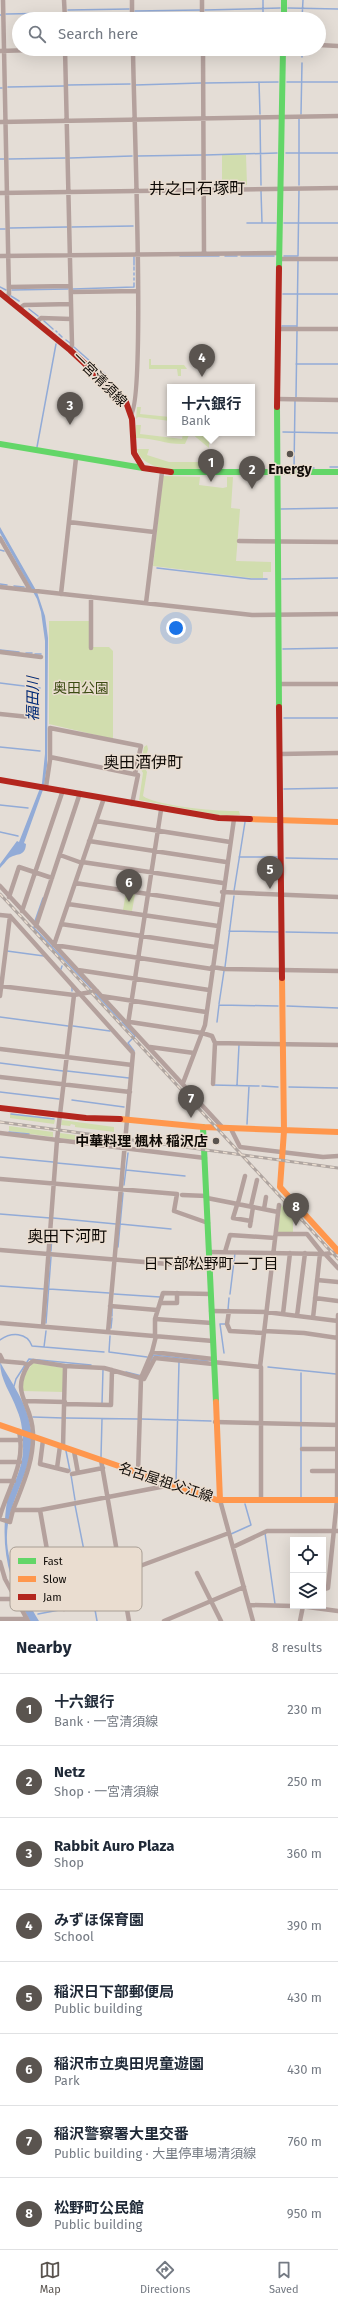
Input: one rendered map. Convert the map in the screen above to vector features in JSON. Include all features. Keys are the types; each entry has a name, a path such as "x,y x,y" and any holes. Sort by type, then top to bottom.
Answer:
{"street":[{"path":"3,0 3,122 7,193 9,287 9,294 6,298"},
{"path":"64,0 65,12"},
{"path":"132,0 132,12"},
{"path":"202,0 202,12"},
{"path":"284,0 284,12"},
{"path":"326,45 338,46"},
{"path":"2,51 12,51"},
{"path":"66,56 72,345 70,350"},
{"path":"131,414 136,403 137,386 138,291 132,56"},
{"path":"203,56 204,253"},
{"path":"283,56 276,474 279,615 284,1131 280,1187 338,1251"},
{"path":"3,122 338,116"},
{"path":"0,193 338,188"},
{"path":"0,256 204,253 338,259"},
{"path":"9,287 70,286"},
{"path":"71,292 138,291"},
{"name":"一宮清須線","path":"0,294 20,308 70,350 126,402 131,414 134,453 143,468"},
{"path":"20,308 24,305 71,304"},
{"path":"37,322 41,318 71,319"},
{"path":"278,329 338,329"},
{"path":"277,399 338,400"},
{"path":"0,444 162,472 276,474 338,472"},
{"path":"61,594 76,458"},
{"path":"146,603 162,472"},
{"path":"69,522 154,532"},
{"path":"0,538 30,590"},
{"path":"239,541 278,543 338,542"},
{"path":"0,587 252,615 338,614"},
{"path":"91,597 91,648"},
{"path":"0,652 41,656"},
{"path":"279,684 338,684"},
{"path":"0,714 29,717"},
{"path":"46,787 50,757 50,728 141,746 135,774 138,775 132,804"},
{"path":"280,754 338,753"},
{"path":"50,757 135,774"},
{"path":"0,780 39,785 161,810 234,819 338,822"},
{"path":"22,911 63,790"},
{"path":"36,926 80,793"},
{"path":"54,945 104,798"},
{"path":"129,1023 161,810"},
{"path":"183,1083 202,1033 226,862 234,819"},
{"path":"96,821 230,842"},
{"path":"89,841 226,862"},
{"path":"60,855 82,862 224,883"},
{"path":"9,897 19,867 52,878"},
{"path":"75,883 221,905"},
{"path":"0,886 101,996 129,1023 223,1128"},
{"path":"222,892 338,896"},
{"path":"68,904 218,926"},
{"path":"0,915 10,916 133,1052 122,1189 108,1332"},
{"path":"0,996 10,916"},
{"path":"61,924 215,947"},
{"path":"54,945 212,968 338,971"},
{"path":"78,970 209,990"},
{"path":"1,986 74,995 97,991"},
{"path":"43,1326 57,1140 74,995"},
{"path":"101,996 206,1012"},
{"path":"129,1023 202,1033 212,1036 215,1043 213,1084"},
{"path":"215,1043 338,1045"},
{"path":"150,1047 194,1054"},
{"path":"0,1049 132,1065"},
{"path":"0,1077 130,1092"},
{"path":"0,1108 60,1116 127,1119 203,1127 338,1132"},
{"path":"203,1127 211,1294 215,1422 220,1500 253,1621"},
{"path":"232,1128 240,1147 323,1157 338,1156"},
{"path":"0,1133 124,1150 205,1158"},
{"path":"245,1176 233,1218 251,1221"},
{"path":"0,1179 177,1194 174,1211 208,1223"},
{"path":"250,1226 257,1180"},
{"path":"182,1195 207,1197 278,1212"},
{"path":"264,1209 266,1197"},
{"path":"261,1500 260,1367 279,1205"},
{"path":"225,1252 230,1235 276,1236 306,1234 323,1254 338,1268"},
{"path":"0,1250 209,1265"},
{"path":"209,1252 323,1254 338,1251"},
{"path":"283,1314 290,1253"},
{"path":"297,1316 305,1253"},
{"path":"312,1318 317,1280 323,1254"},
{"path":"317,1280 338,1282"},
{"path":"138,1473 141,1377 152,1352 156,1336 155,1319 163,1293 211,1294"},
{"path":"160,1303 177,1303 177,1293"},
{"path":"315,1298 338,1301"},
{"path":"110,1306 157,1310"},
{"path":"211,1311 266,1312 338,1321"},
{"path":"229,1311 227,1324 230,1330 304,1333 338,1338"},
{"path":"326,1588 328,1588 336,1531 338,1500 338,1315"},
{"path":"155,1319 212,1323"},
{"path":"0,1323 212,1341"},
{"path":"152,1352 260,1367"},
{"path":"0,1355 1,1361 26,1364 33,1360 65,1366 112,1370 147,1378 155,1358 213,1361"},
{"path":"0,1519 9,1521 31,1462 33,1436 30,1414 20,1390 19,1380 26,1364"},
{"path":"57,1468 62,1447 65,1403 65,1366"},
{"path":"25,1401 111,1405 112,1370"},
{"path":"215,1422 337,1425"},
{"name":"名古屋祖父江線","path":"0,1425 171,1486 220,1500 338,1500"},
{"path":"0,1516 2,1500 14,1481 20,1462 20,1431"},
{"path":"0,1440 21,1440"},
{"path":"43,1440 40,1464 78,1473 102,1468"},
{"path":"302,1449 337,1449"},
{"path":"74,1451 78,1473"},
{"path":"101,1460 117,1547"},
{"path":"0,1462 20,1462"},
{"path":"312,1472 337,1472"},
{"path":"0,1481 14,1481"},
{"path":"13,1510 40,1510 171,1486"},
{"path":"40,1510 46,1547"},
{"path":"233,1547 267,1531 336,1531"},
{"path":"142,1564 229,1533"},
{"path":"0,1562 3,1579 10,1589"},
{"path":"198,1573 221,1621"},
{"path":"164,1621 244,1586"},
{"path":"249,1605 290,1606"},
{"path":"326,1608 338,1611"},
{"path":"300,1621 302,1609"},
{"path":"0,1620 28,1620 23,1611"},
{"path":"127,1611 129,1621"}],"green space":[{"path":"222,155 246,155 247,185 222,186"},
{"path":"149,359 151,359 151,365 184,365 187,369 181,369 181,376 178,376 177,369 149,369"},
{"path":"137,407 141,407 140,414 167,417 167,421 138,417 136,419"},
{"path":"136,425 141,425 140,434 182,439 182,436 189,436 185,444 136,438"},
{"path":"195,436 209,436 209,448"},
{"path":"137,449 149,449 147,455 169,462 202,462 202,453 205,453 206,466 198,469 182,471 154,466 146,462 140,456"},
{"path":"163,476 200,477 199,485 223,488 227,487 227,477 233,477 231,508 240,509 236,561 271,562 271,572 263,572 263,578 251,578 153,566"},
{"name":"奥田公園","path":"49,621 89,621 89,647 109,647 113,651 113,739 49,724"},
{"path":"147,745 148,749 144,766 147,772 143,796 161,803 204,809 239,811 240,815 219,815 139,800 143,773 140,768 144,747"},
{"path":"126,892 135,894 132,911 123,910"},
{"path":"10,1114 55,1120 54,1124 10,1118"},
{"path":"62,1120 114,1127 114,1132 75,1127 75,1125 71,1124 70,1126 61,1125"},
{"path":"9,1126 53,1132 53,1137 9,1131"},
{"path":"60,1133 113,1140 111,1145 60,1138"},
{"path":"281,1205 293,1218 293,1232 278,1232"},
{"path":"33,1363 64,1368 64,1392 22,1391 23,1377"}],"water":[{"path":"0,527 37,592 45,616 48,638 47,766 44,787 24,843 26,844 24,851 8,859 0,868 0,864 17,841 19,842 42,783 45,754 45,641 41,612 37,599 0,533"},
{"path":"0,1362 23,1403 27,1412 31,1430 30,1456 8,1524 7,1537 10,1572 5,1549 5,1518 7,1501 22,1460 23,1441 20,1419 0,1369"},
{"path":"25,1611 33,1611 39,1621 30,1621"}],"waterway":[{"path":"263,0 263,12"},
{"path":"302,12 303,0"},
{"path":"205,10 280,8"},
{"path":"288,8 338,9"},
{"path":"68,10 129,9"},
{"path":"135,11 200,10"},
{"path":"6,14 12,14"},
{"path":"301,114 302,63"},
{"path":"259,82 260,114"},
{"path":"205,83 278,82"},
{"path":"287,82 338,82"},
{"path":"135,85 201,83"},
{"path":"68,85 130,84"},
{"path":"8,87 64,86"},
{"path":"299,118 299,185"},
{"path":"260,119 261,185"},
{"path":"205,155 277,153"},
{"path":"286,153 338,153"},
{"path":"137,156 202,155"},
{"path":"70,158 132,156"},
{"path":"9,159 65,158"},
{"path":"284,256 298,256 299,189"},
{"path":"261,191 262,223"},
{"path":"247,223 276,223"},
{"path":"284,223 338,223"},
{"path":"72,227 133,226"},
{"path":"10,228 67,227"},
{"path":"0,229 5,229"},
{"path":"180,256 219,256"},
{"path":"225,256 237,256"},
{"path":"241,256 274,256"},
{"path":"134,257 134,265"},
{"path":"297,327 298,261"},
{"path":"73,289 134,287 134,283"},
{"path":"0,287 6,290"},
{"path":"12,290 68,289"},
{"path":"283,294 338,294"},
{"path":"11,296 19,301"},
{"path":"29,309 38,316"},
{"path":"44,321 53,329"},
{"path":"282,326 296,326"},
{"path":"296,397 297,331"},
{"path":"59,334 62,337"},
{"path":"66,340 70,343"},
{"path":"37,447 56,344"},
{"path":"74,347 91,362"},
{"path":"296,364 338,364"},
{"path":"96,367 105,374"},
{"path":"295,401 294,469 314,468"},
{"path":"283,432 338,433"},
{"path":"330,467 338,467"},
{"path":"281,509 338,508"},
{"path":"0,550 4,551"},
{"path":"157,568 251,579 267,579"},
{"path":"282,579 338,578"},
{"path":"0,584 7,585"},
{"path":"14,586 24,587"},
{"path":"283,649 338,648"},
{"path":"0,650 19,652"},
{"path":"26,653 32,653"},
{"path":"35,654 41,654"},
{"name":"福田川","path":"0,683 40,688"},
{"path":"284,718 338,718"},
{"path":"0,747 40,751"},
{"path":"284,789 338,788"},
{"path":"0,805 28,808"},
{"path":"234,891 245,822"},
{"path":"0,832 18,836"},
{"path":"239,857 277,857"},
{"path":"286,858 338,859"},
{"path":"225,967 234,896"},
{"path":"35,921 43,898"},
{"path":"33,927 91,988"},
{"path":"229,931 278,932"},
{"path":"286,932 338,933"},
{"path":"7,951 44,956"},
{"path":"219,1004 224,971"},
{"path":"95,993 120,1020"},
{"path":"217,1022 219,1005 278,1006"},
{"path":"287,1006 338,1008"},
{"path":"0,1017 68,1026"},
{"path":"122,1022 135,1036 128,1043 134,1051"},
{"path":"73,1026 110,1031"},
{"path":"237,1085 239,1045"},
{"path":"0,1063 63,1071"},
{"path":"67,1071 129,1078"},
{"path":"213,1085 259,1086"},
{"path":"247,1124 249,1086"},
{"path":"262,1086 278,1087"},
{"path":"289,1087 338,1088"},
{"path":"0,1092 59,1099"},
{"path":"72,1100 124,1107"},
{"path":"11,1114 54,1119"},
{"path":"9,1132 29,1134"},
{"path":"124,1185 128,1153"},
{"path":"0,1157 53,1162"},
{"path":"57,1163 121,1169"},
{"path":"126,1170 185,1176"},
{"path":"118,1247 123,1193"},
{"path":"0,1214 50,1218"},
{"path":"53,1218 116,1224"},
{"path":"120,1224 171,1229"},
{"path":"51,1251 52,1233"},
{"path":"230,1294 235,1253"},
{"path":"46,1323 51,1257"},
{"path":"0,1286 44,1289"},
{"path":"49,1289 109,1293"},
{"path":"114,1294 160,1297"},
{"path":"228,1310 229,1298"},
{"path":"112,1308 112,1316"},
{"path":"111,1328 112,1318"},
{"path":"224,1353 220,1324 226,1324"},
{"path":"44,1347 46,1331"},
{"path":"0,1340 4,1337 18,1335 23,1336 30,1341 32,1346 104,1352"},
{"path":"110,1336 109,1352 147,1357"},
{"path":"151,1361 153,1355 208,1361"},
{"path":"14,1386 16,1379 29,1359 91,1365"},
{"path":"176,1483 179,1362"},
{"path":"268,1367 336,1374"},
{"path":"102,1404 103,1370"},
{"path":"126,1372 142,1376"},
{"path":"301,1373 301,1423"},
{"path":"33,1417 63,1418"},
{"path":"66,1418 138,1419"},
{"path":"101,1457 102,1419"},
{"path":"141,1419 211,1421"},
{"path":"301,1426 301,1497"},
{"path":"66,1451 70,1471"},
{"path":"71,1475 75,1500"},
{"path":"231,1534 251,1525 245,1504"},
{"path":"75,1505 83,1547"},
{"path":"265,1533 275,1604"},
{"path":"38,1614 54,1611"},
{"path":"95,1611 97,1621"}],"railway":[{"path":"0,894 338,1259"},
{"path":"0,1122 338,1168"}],"traffic: fast":[{"path":"284,0 284,12"},
{"path":"279,268 283,56"},
{"path":"277,407 279,707"},
{"path":"0,444 143,468"},
{"path":"171,472 338,472"},
{"path":"203,1127 216,1402"}],"traffic: slow":[{"path":"250,819 338,822"},
{"path":"282,978 284,1131 280,1187 338,1251"},
{"path":"120,1119 203,1127 338,1132"},
{"path":"216,1402 220,1500"},
{"path":"0,1425 217,1500 338,1500"}],"traffic: jam":[{"path":"277,407 279,268"},
{"path":"0,293 70,350 126,402 132,419 134,453 143,468 171,472"},
{"path":"279,707 282,978"},
{"path":"0,780 219,818 250,819"},
{"path":"0,1108 86,1118 120,1119"}],"place":[{"name":"みずほ保育園","path":"202,377"},
{"name":"Rabbit Auro Plaza","path":"70,425"},
{"name":"Energy","path":"290,454"},
{"name":"十六銀行","path":"211,482"},
{"name":"Netz","path":"252,489"},
{"name":"稲沢日下部郵便局","path":"270,889"},
{"name":"稲沢市立奥田児童遊園","path":"129,902"},
{"name":"稲沢警察署大里交番","path":"191,1118"},
{"name":"中華料理 楓林 稲沢店","path":"216,1141"},
{"name":"松野町公民館","path":"296,1226"}],"district":[{"name":"井之口石塚町","path":"197,188"},
{"name":"奥田酒伊町","path":"143,762"},
{"name":"奥田下河町","path":"67,1236"},
{"name":"日下部松野町一丁目","path":"211,1264"}]}
